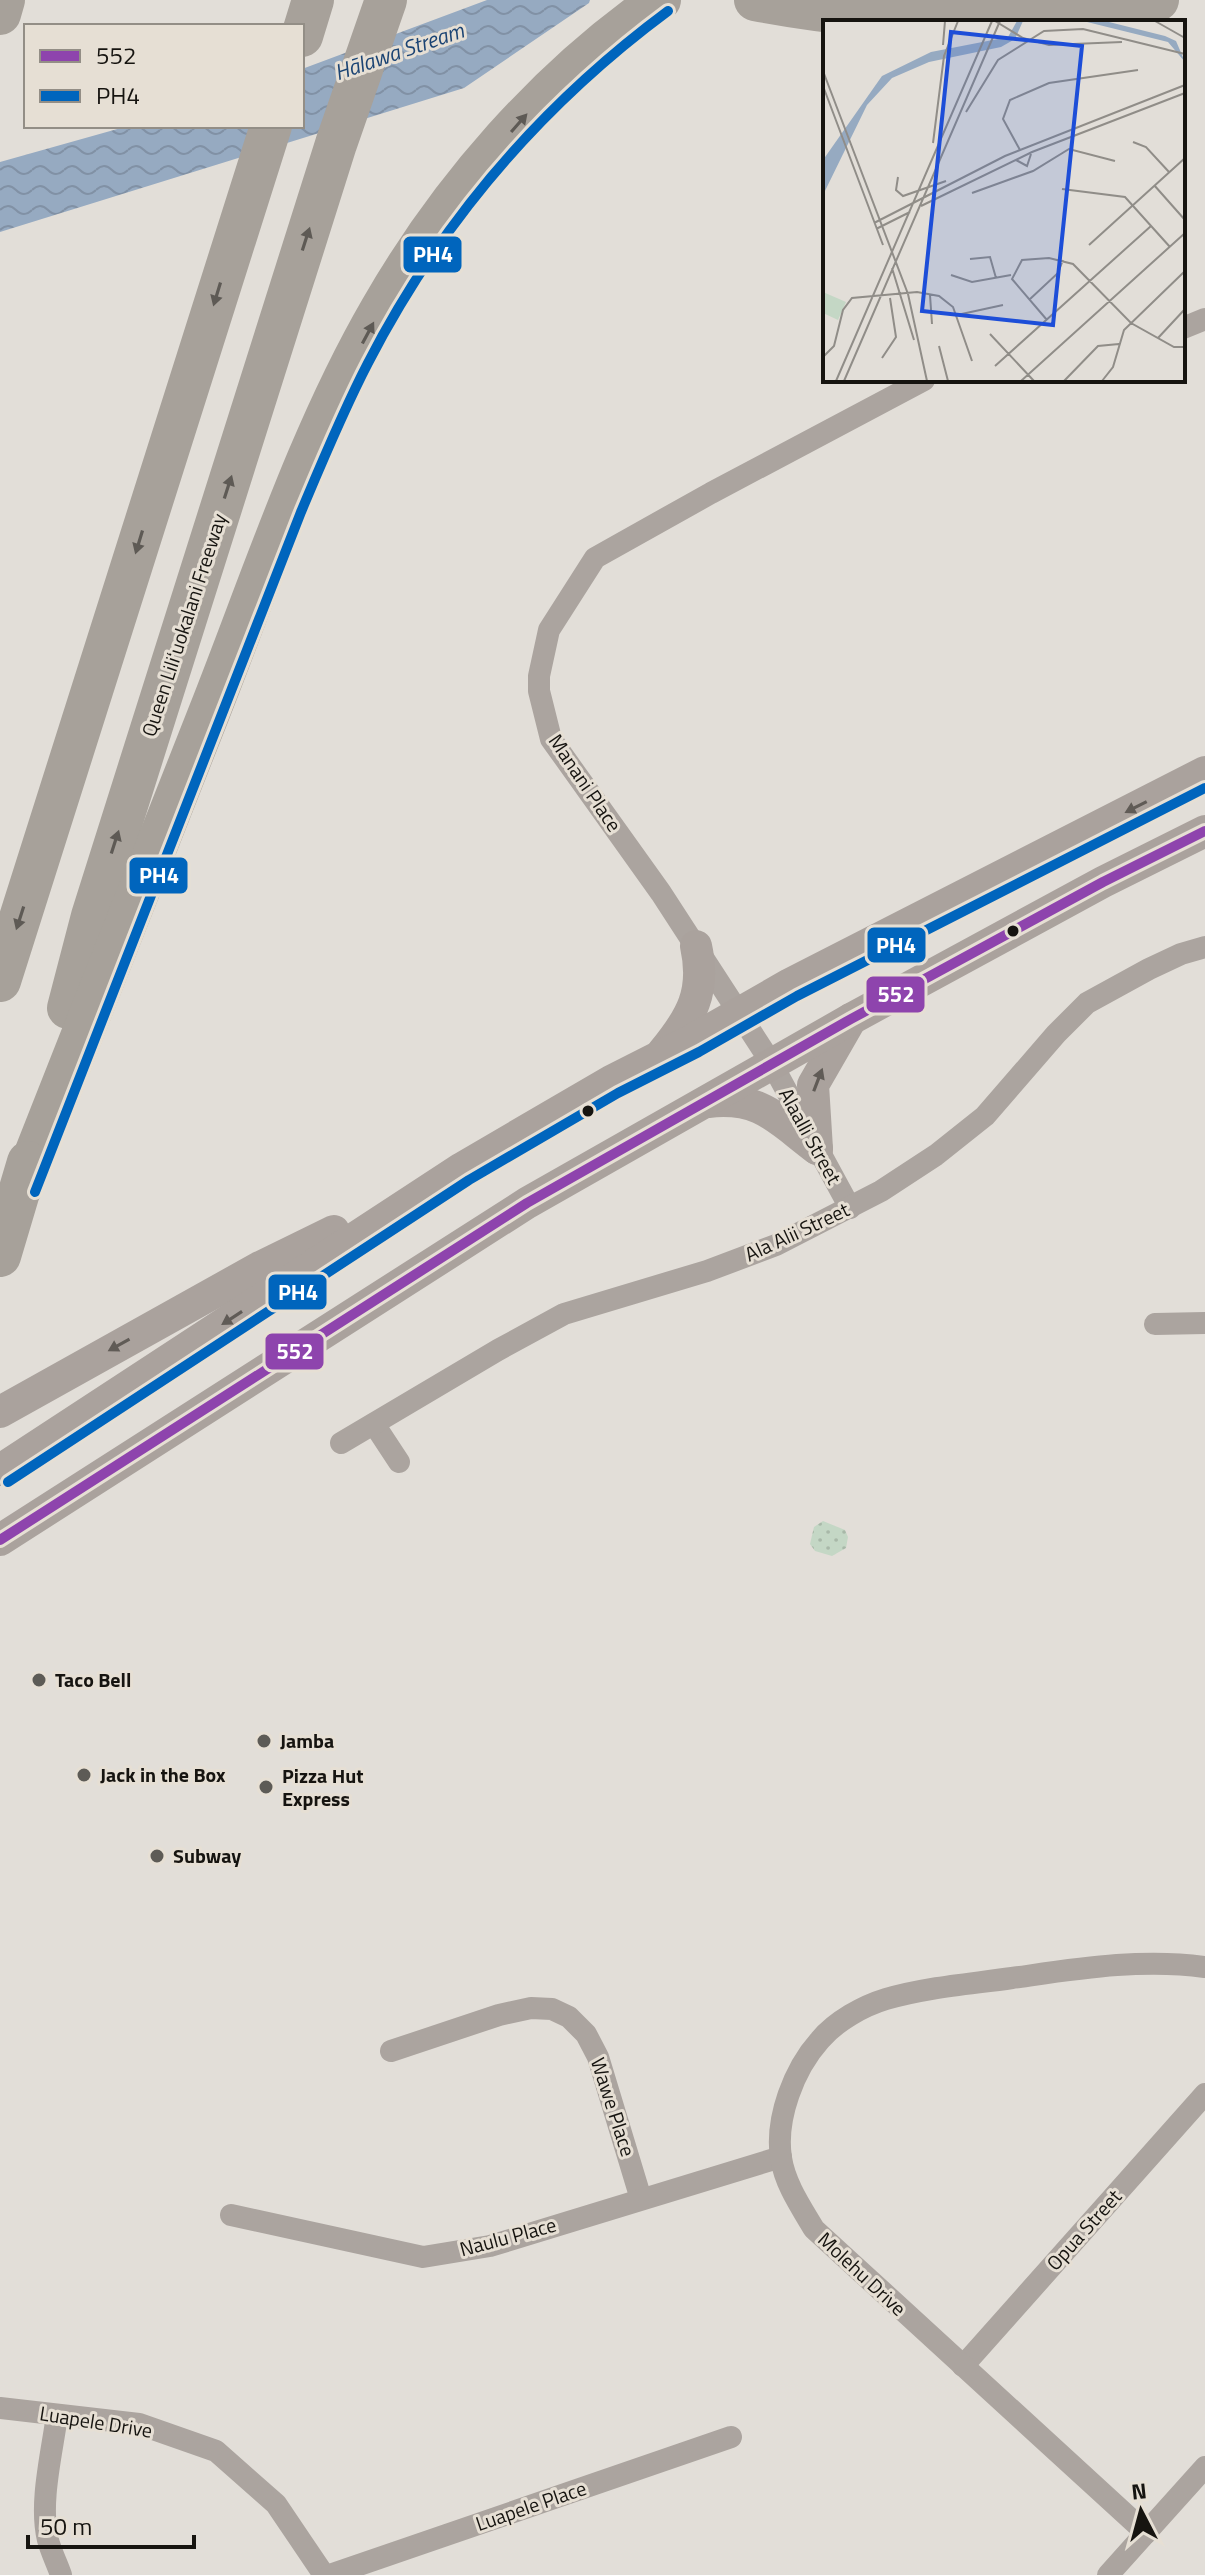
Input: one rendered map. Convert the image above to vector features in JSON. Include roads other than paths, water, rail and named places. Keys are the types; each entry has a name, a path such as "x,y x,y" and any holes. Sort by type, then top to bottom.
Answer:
{"highway":[{"path":"0,14 4,0"},
{"path":"304,29 313,0"},
{"path":"104,933 320,431 381,309 451,204 528,113 574,68 660,0"},
{"path":"755,0 838,14 999,20 1055,17 1158,0"},
{"name":"Queen Liliʻuokalani Freeway","path":"0,1256 104,933 336,144 383,8"},
{"path":"0,981 270,128"}],"main road":[{"path":"0,1470 462,1168 611,1081 1205,772"},
{"path":"0,1540 527,1203 851,1019 1103,882 1205,831"},
{"path":"660,1055 684,1027 701,982 696,946"},
{"path":"817,1149 813,1085 851,1019"},
{"path":"708,1102 730,1100 761,1106 817,1149"},
{"path":"0,1412 260,1267 462,1168"}],"street":[{"path":"1185,327 1205,319"},
{"name":"Manani Place","path":"772,1064 696,946 551,739 539,691 539,676 549,630 595,558 920,382"},
{"name":"Ala Alii Street","path":"341,1443 564,1314 707,1271 762,1250 850,1208 936,1155 985,1116 1087,1003 1149,969 1205,947"},
{"name":"Alaalli Street","path":"772,1064 850,1208"},
{"path":"1155,1324 1205,1323"},
{"path":"374,1424 399,1462"},
{"name":"Molehu Drive","path":"1146,2533 814,2229 791,2190 781,2157 781,2126 786,2103 805,2060 821,2038 839,2023 885,1999 1108,1964 1205,1967"},
{"name":"Wawe Place","path":"391,2051 499,2015 531,2008 552,2009 569,2017 586,2034 598,2057 641,2199"},
{"name":"Opua Street","path":"963,2366 1205,2094"},
{"name":"Naulu Place","path":"231,2215 423,2257 490,2246 781,2157"},
{"name":"Luapele Drive","path":"0,2408 139,2424 216,2451 276,2504 324,2575"},
{"path":"57,2415 45,2503 48,2539 61,2575"},
{"name":"Luapele Place","path":"330,2575 731,2437"},
{"path":"1108,2575 1205,2467"}],"water":[{"name":"Hālawa Stream","path":"487,0 590,0 464,88 0,232 0,162 121,128 304,128 304,68"}],"place":[{"name":"Taco Bell","path":"39,1680"},
{"name":"Jamba","path":"264,1741"},
{"name":"Jack in the Box","path":"84,1775"},
{"name":"Pizza Hut Express","path":"266,1787"},
{"name":"Subway","path":"157,1856"}]}
